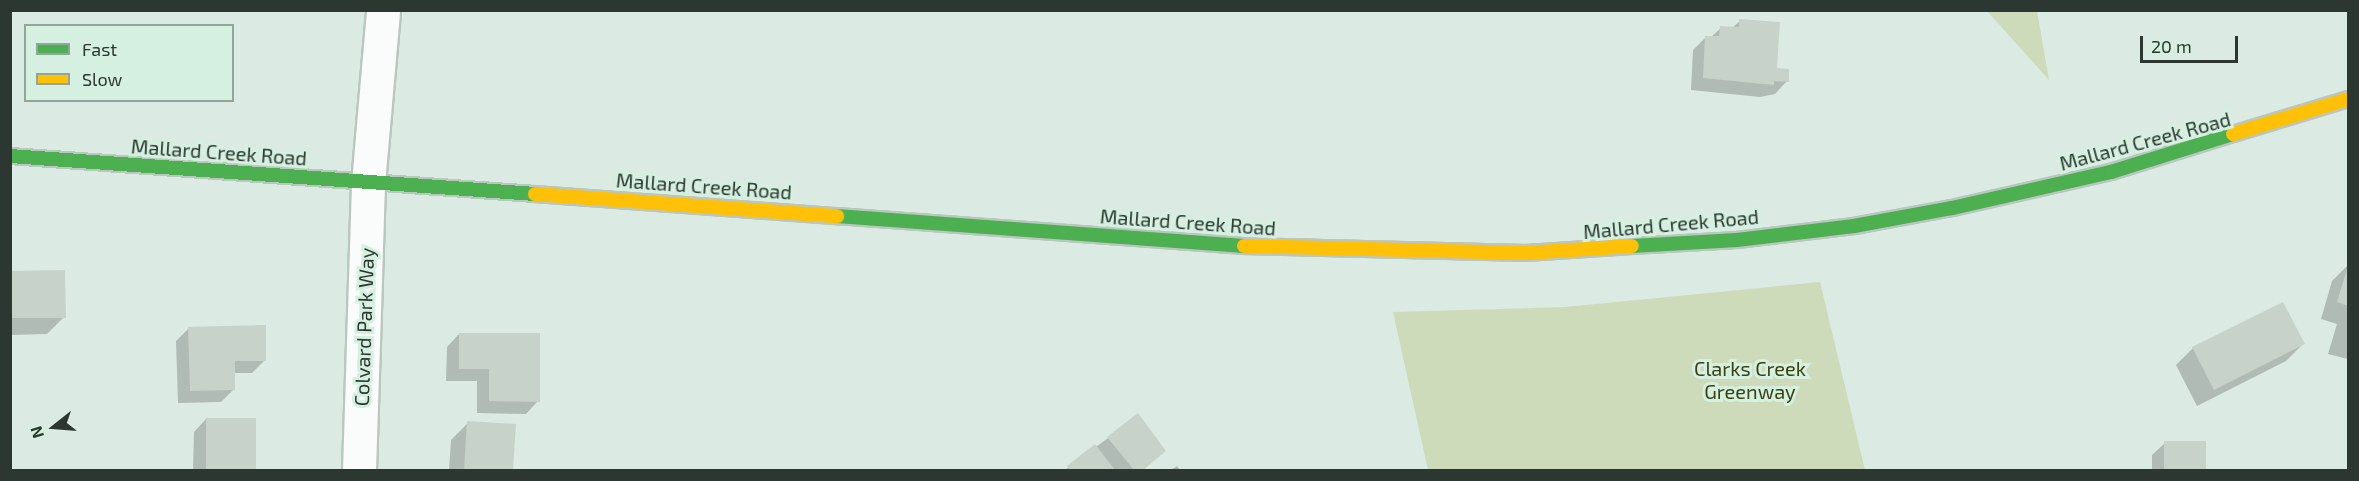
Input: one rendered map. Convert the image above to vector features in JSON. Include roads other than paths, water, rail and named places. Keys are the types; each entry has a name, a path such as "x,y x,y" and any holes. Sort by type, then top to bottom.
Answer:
{"main road":[{"name":"Mallard Creek Road","path":"10,156 1263,247 1428,253 1571,251 1737,240 1854,226 1952,208 2122,169 2349,99"}],"street":[{"name":"Colvard Park Way","path":"359,471 368,183 383,10"}],"park label":[{"name":"Clarks Creek Greenway","path":"1750,380"}]}
